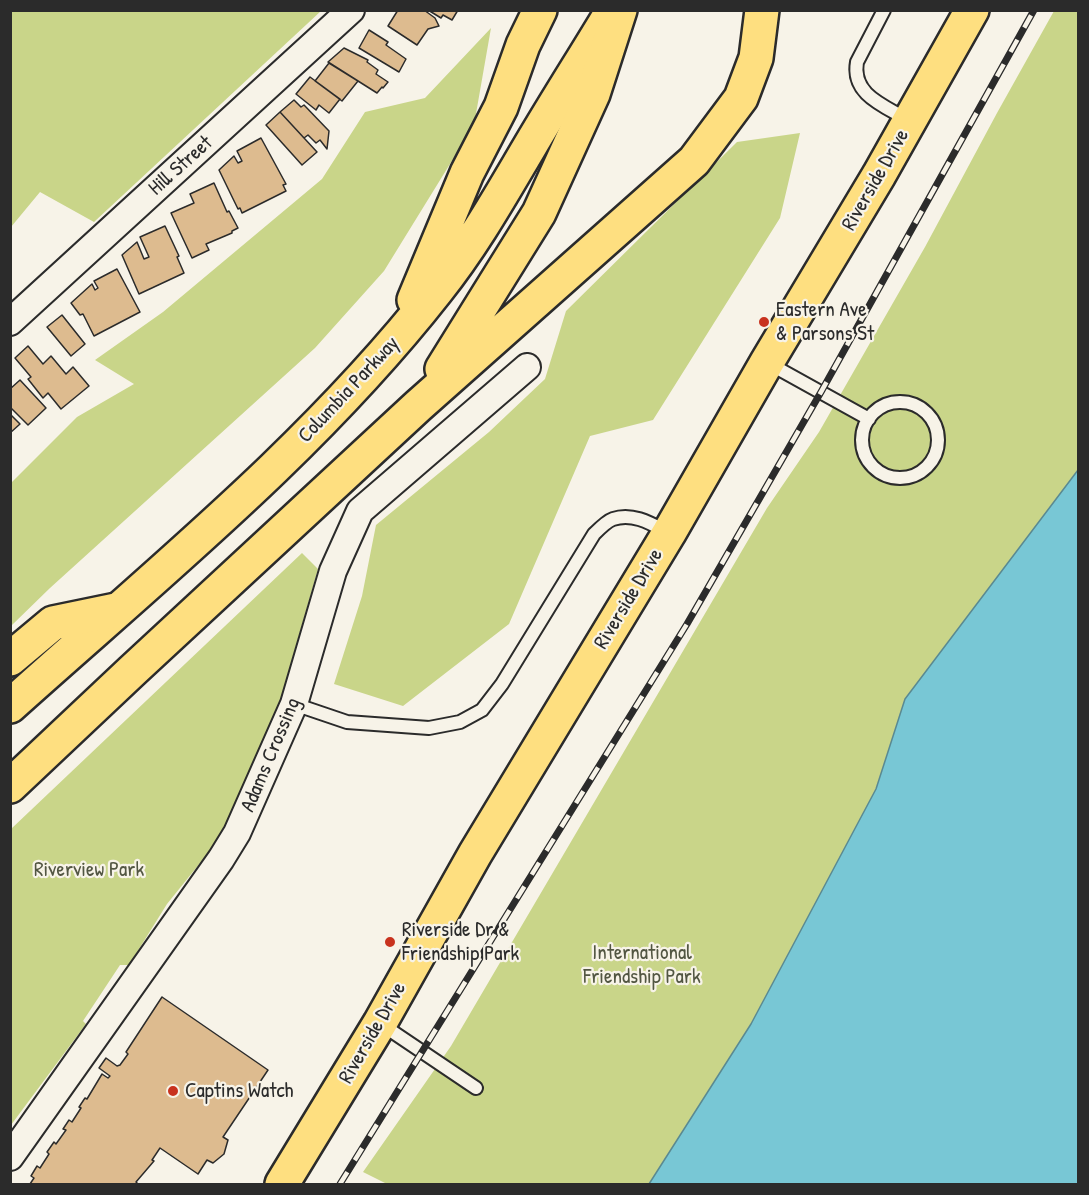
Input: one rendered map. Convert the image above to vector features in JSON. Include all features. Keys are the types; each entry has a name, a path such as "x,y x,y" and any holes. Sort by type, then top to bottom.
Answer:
{"main road":[{"path":"398,337 467,173 501,107 523,45 540,10"},
{"name":"Columbia Parkway","path":"10,706 214,524 309,435 398,337 438,289 483,227 613,10"},
{"path":"418,406 468,330 539,213 593,94 620,10"},
{"path":"10,786 418,406 694,161 741,98 756,58 762,10"},
{"name":"Riverside Drive","path":"282,1185 380,1023 475,854 669,532 910,121 972,10"},
{"path":"10,659 52,623 116,610"}],"street":[{"name":"Hill Street","path":"10,322 351,10"},
{"name":"Adams Crossing","path":"10,1157 237,833 294,704 333,572 360,511 527,367"}],"lane":[{"path":"884,10 857,62 858,80 861,89 869,97 910,121"},
{"path":"767,362 868,419"},
{"path":"902,402 928,413 935,424 939,441 937,454 932,463 920,473 902,479 889,477 877,471 868,460 863,448 864,428 868,419 878,409 888,404 902,402"},
{"path":"294,704 347,722 429,728 459,722 482,710 502,684 594,534 613,519 629,518 641,519 669,532"},
{"path":"380,1023 476,1088"}],"green space":[{"path":"11,10 321,11 94,222 40,192 11,227"},
{"name":"International Friendship Park","path":"1054,11 1078,11 1078,470 905,699 876,789 751,1024 649,1184 387,1184 363,1172 451,1046 767,508 819,432 925,247"},
{"path":"491,28 474,125 384,271 315,348 11,626 11,483 77,417 134,384 95,360 163,312 322,179 365,112 425,98"},
{"path":"800,133 780,218 653,420 590,436 509,624 403,706 334,684 362,596 376,525 489,432 545,379 566,311 737,142"},
{"name":"Riverview Park","path":"302,553 318,569 274,722 217,842 167,904 129,965 120,965 83,1021 86,1024 11,1125 11,829"}],"water":[{"path":"1078,470 1078,1184 649,1184 751,1024 876,789 905,699"}],"building":[{"path":"398,10 424,10 435,18 439,26 428,29 417,45 388,26"},
{"path":"428,10 458,10 452,20 443,15 441,18"},
{"path":"369,30 388,42 386,45 406,59 399,72 359,48"},
{"path":"344,48 368,60 367,62 378,70 376,74 388,82 383,88 377,93 328,62"},
{"path":"329,63 358,81 342,101 315,81"},
{"path":"310,77 340,99 329,113 319,105 316,110 296,94"},
{"path":"294,100 301,107 304,105 329,131 327,149 320,140 316,143 308,135 304,138 280,112"},
{"path":"280,112 317,152 302,165 266,125"},
{"path":"261,138 286,184 283,185 286,191 242,213 219,170 234,156 238,163 242,161 237,151"},
{"path":"214,183 227,212 229,211 238,228 206,244 209,250 192,258 171,213 194,203 190,194"},
{"path":"165,226 184,273 139,294 122,255 137,242 144,259 149,257 140,237"},
{"path":"117,269 140,312 94,336 83,314 80,315 71,303 92,284 95,290 98,288 94,281"},
{"path":"62,315 85,344 71,356 47,327"},
{"path":"28,346 43,364 51,356 66,374 73,367 89,386 61,409 48,393 43,398 28,379 31,377 15,358"},
{"path":"20,380 46,408 28,425 10,407 10,389"},
{"path":"10,414 20,424 10,433"},
{"name":"Captins Watch","path":"162,997 268,1070 223,1137 228,1140 224,1154 213,1163 207,1160 198,1174 160,1148 152,1160 154,1161 136,1182 138,1184 30,1184 34,1178 31,1176 37,1166 40,1168 49,1154 47,1152 66,1130 63,1129 69,1120 72,1122 81,1108 79,1107 85,1098 87,1099 102,1074 108,1078 110,1076 99,1068 106,1058 117,1066 120,1065"}],"railway":[{"path":"340,1184 687,624 821,392 1034,10"}],"place":[{"name":"Eastern Ave & Parsons St","path":"764,322"},
{"name":"Riverside Dr & Friendship Park","path":"390,942"},
{"name":"Captins Watch","path":"173,1091"}]}
